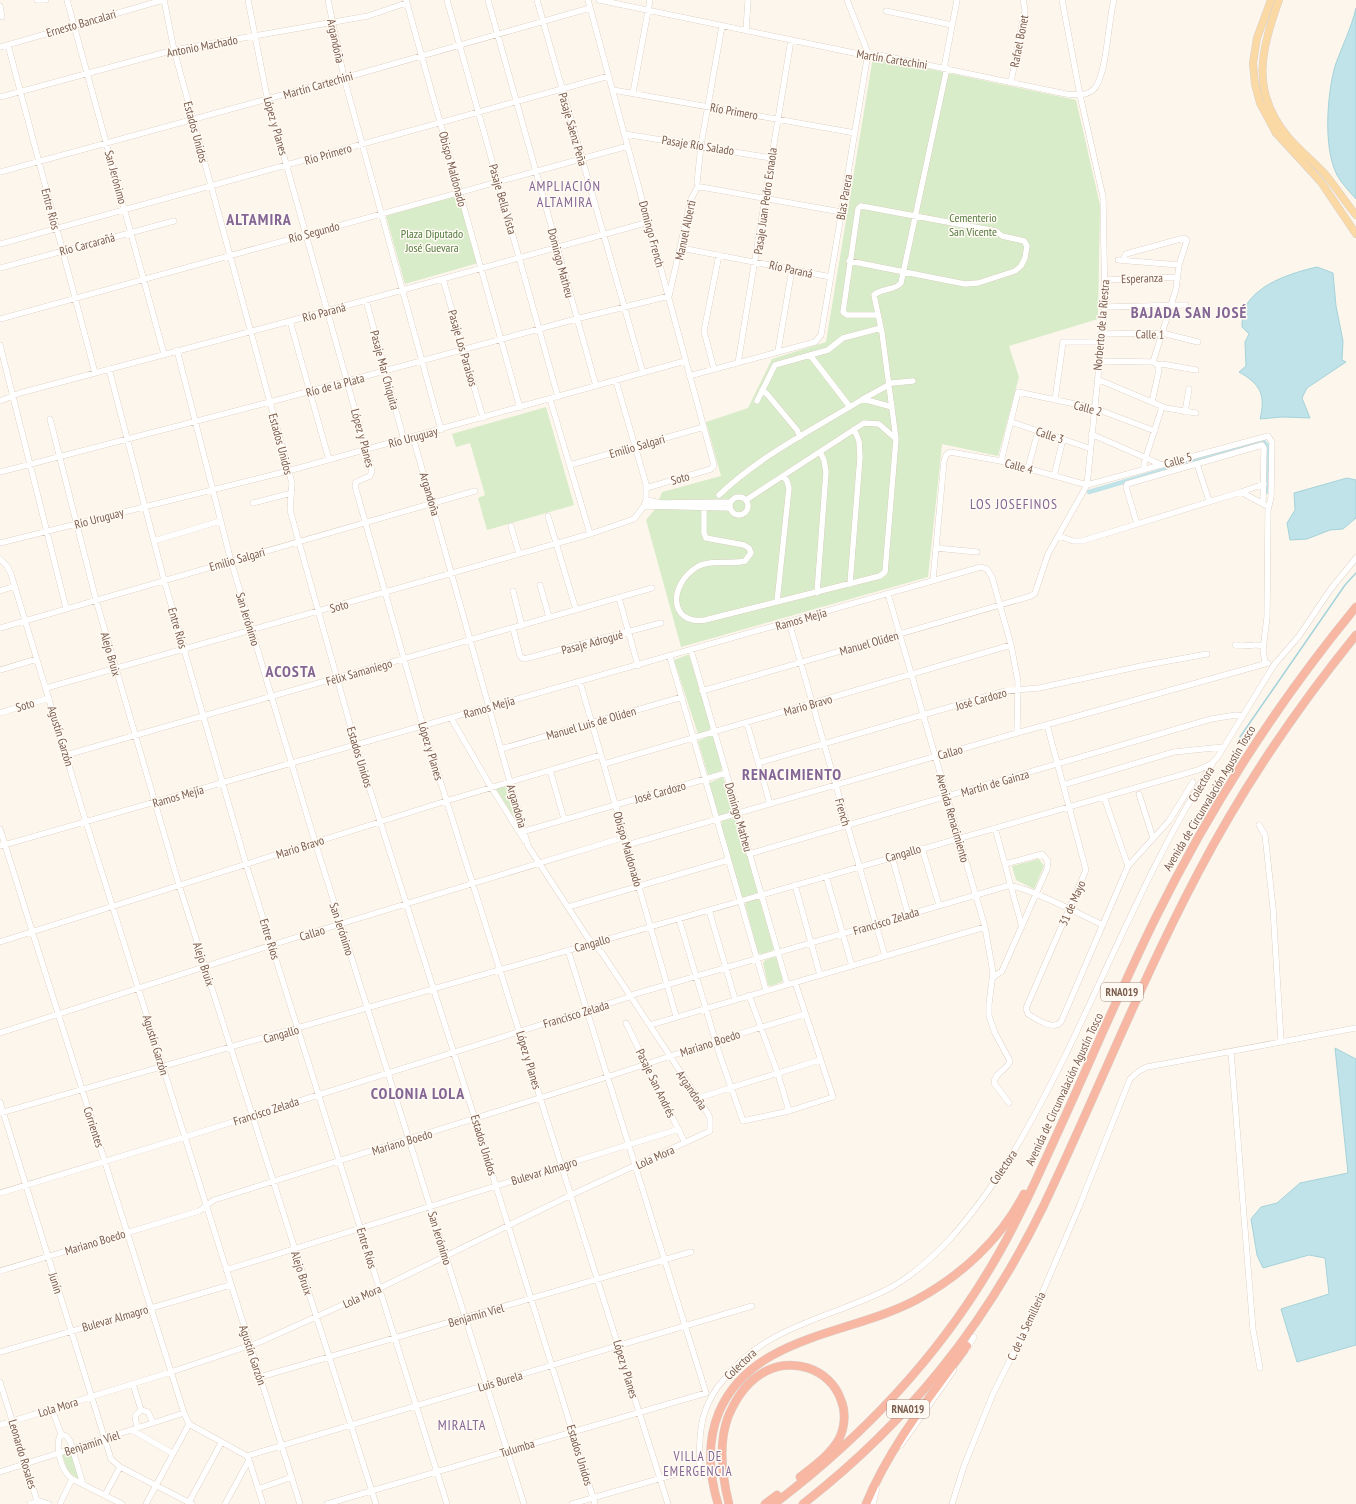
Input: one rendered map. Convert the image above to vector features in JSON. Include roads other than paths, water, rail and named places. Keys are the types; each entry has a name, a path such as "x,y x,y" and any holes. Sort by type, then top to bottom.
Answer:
{"highway":[{"path":"1334,634 1346,611 1356,599"},
{"name":"Avenida de Circunvalación Agustín Tosco","path":"774,1504 823,1465 859,1433 904,1386 939,1344 976,1292 1008,1237 1156,918 1200,832 1264,731 1334,634 1356,607"},
{"name":"RNA019","path":"803,1504 848,1467 917,1399 954,1355 996,1292 1026,1242 1168,933 1206,858 1268,755 1356,635"},
{"path":"1343,651 1356,640"},
{"path":"718,1504 711,1468 712,1438 716,1419 724,1402 739,1380 757,1364 778,1352 898,1309 924,1296 960,1271 984,1250 1013,1213 1051,1137 1066,1114"},
{"path":"866,1504 873,1486 897,1444 974,1337 998,1300 1025,1254 1040,1224 1050,1192"},
{"path":"729,1504 722,1464 723,1443 726,1426 735,1402 749,1383 767,1371 787,1365 810,1368 828,1378 840,1396 844,1411 842,1432 836,1443 827,1454 765,1504"}],"main road":[{"path":"1271,0 1257,38 1253,63 1255,84 1260,103 1276,133 1321,182 1356,234"},
{"path":"1279,0 1262,55 1262,77 1268,101 1285,133 1326,175 1356,215"}],"street":[{"path":"37,0 45,0"},
{"name":"San Jerónimo","path":"67,0 164,354"},
{"name":"Ernesto Bancalari","path":"0,47 163,0"},
{"name":"Estados Unidos","path":"163,0 192,120 288,471 292,493 290,510 356,746 509,1226 595,1504"},
{"name":"López y Planes","path":"248,0 254,36 268,99 307,234 372,474 356,482 355,486 365,523 446,801 668,1504"},
{"name":"Argandoña","path":"328,0 344,78 441,430"},
{"name":"Pasaje Bella Vista","path":"448,0 558,397"},
{"name":"Domingo Matheu","path":"488,0 576,319 596,386"},
{"name":"Pasaje Sáenz Peña","path":"537,0 643,373"},
{"name":"Domingo French","path":"588,0 669,296 714,468"},
{"name":"Martín Cartechini","path":"599,0 860,54 868,53 1066,94 1080,95"},
{"path":"633,93 650,0"},
{"path":"746,31 748,0"},
{"path":"847,0 868,53"},
{"path":"704,505 704,533 706,538 744,545 749,548 751,553 745,562 701,565 686,575 679,584 676,593 678,606 681,613 690,619 697,621 817,593 880,576 885,572 896,439 881,328 874,298 875,294 899,285 903,271 958,0"},
{"name":"Rafael Bonet","path":"1011,82 1025,10 1024,0"},
{"name":"Norberto de la Riestra","path":"1035,593 1046,560 1087,485 1089,448 1105,307 1106,280 1103,197 1080,95 1062,0"},
{"path":"1080,95 1092,91 1100,79 1114,0"},
{"name":"Antonio Machado","path":"0,97 174,50 371,15 406,1"},
{"name":"Obispo Maldonado","path":"406,1 520,408"},
{"path":"0,6 2,18"},
{"name":"Martín Cartechini","path":"0,172 344,78 590,8"},
{"path":"886,11 952,25"},
{"name":"Manuel Alberti","path":"669,296 691,199 697,186 701,145 722,26"},
{"name":"Pasaje Juan Pedro Esnaola","path":"738,363 756,262 777,119 791,40"},
{"name":"Entre Ríos","path":"8,45 95,373"},
{"name":"Blas Parera","path":"778,351 792,349 815,342 819,339 831,277 868,53"},
{"name":"Río Primero","path":"0,244 125,211 609,76"},
{"name":"Río Primero","path":"613,90 855,133"},
{"name":"Pasaje Río Salado","path":"625,134 701,145 771,158"},
{"name":"Río Segundo","path":"0,319 535,170 628,146"},
{"path":"697,186 705,186 841,212"},
{"path":"849,261 973,284 1015,271 1021,266 1025,258 1027,246 1021,240 1002,236 996,231 864,205 860,207 849,261 843,312 847,315 878,315"},
{"name":"Río Carcarañá","path":"0,268 174,221"},
{"name":"Río Paraná","path":"0,401 177,350 328,311 649,222"},
{"path":"1152,402 1159,370 1155,364 1179,265 1187,242 1186,238 1126,254 1121,260 1179,265"},
{"name":"Río Paraná","path":"681,248 831,277"},
{"path":"714,369 704,331 720,255"},
{"path":"689,376 778,351 792,269"},
{"name":"Esperanza","path":"1106,280 1177,277"},
{"name":"Pasaje Los Paraisos","path":"443,279 483,418"},
{"name":"Río de la Plata","path":"0,472 310,392 576,319 669,296"},
{"name":"Pasaje Mar Chiquita","path":"366,300 404,440"},
{"path":"1105,307 1186,304"},
{"path":"290,321 329,460"},
{"path":"757,401 775,365 831,349 843,338 881,328"},
{"name":"Calle 1","path":"1101,334 1162,333 1198,342"},
{"path":"1055,400 1063,342 1100,342"},
{"path":"0,345 66,608"},
{"name":"San Jerónimo","path":"177,350 220,521 251,631 340,924 524,1504"},
{"path":"810,355 850,407"},
{"name":"Río Uruguay","path":"0,543 288,471 441,430 685,361"},
{"path":"1099,361 1162,364 1196,370"},
{"name":"Entre Ríos","path":"109,369 164,580 246,864 447,1504"},
{"path":"1097,379 1162,407 1196,413"},
{"path":"616,380 646,488 646,500 644,506 730,505"},
{"path":"719,495 738,477 863,399 889,385 913,381"},
{"path":"762,390 797,430 800,437"},
{"path":"1185,412 1189,390"},
{"name":"Calle 2","path":"1011,422 1018,392 1094,408 1155,431"},
{"path":"550,399 590,534"},
{"path":"863,399 892,407"},
{"path":"1144,470 1146,457 1162,407"},
{"name":"Alejo Bruix","path":"50,419 96,600 154,803 179,886 376,1504"},
{"path":"1001,461 1011,422"},
{"name":"Calle 3","path":"1011,422 1089,448"},
{"path":"746,500 854,429 866,423 876,423 883,427 896,439"},
{"name":"Emilio Salgari","path":"570,466 704,427"},
{"path":"850,584 860,457 859,441 854,429"},
{"path":"1028,468 1038,431"},
{"path":"1091,434 1162,465"},
{"name":"Calle 5","path":"1087,485 1268,436 1272,442 1271,497 1269,506"},
{"name":"Argandoña","path":"413,437 472,640 528,846 540,862 568,907 593,943 602,953 698,1098 710,1118 710,1131"},
{"path":"1054,476 1063,439"},
{"path":"1137,524 1126,485 1264,445 1264,484 1262,504"},
{"path":"817,593 826,472 824,460 820,452"},
{"name":"Calle 4","path":"936,548 944,462 946,455 950,452 1001,461 1087,485"},
{"path":"1197,464 1209,502"},
{"name":"Soto","path":"646,488 714,468"},
{"path":"777,602 789,488 787,481 783,476"},
{"path":"1059,536 1082,541 1264,484"},
{"name":"Emilio Salgari","path":"0,628 475,491"},
{"path":"1241,492 1262,504 1269,506 1267,617 1263,646 1263,660 1265,663"},
{"path":"253,503 292,493"},
{"path":"736,497 742,497 746,500 748,507 742,514 733,513 730,505 736,497"},
{"path":"646,500 662,503 704,505"},
{"name":"Soto","path":"46,688 185,650 590,534 630,521 636,517 644,506"},
{"path":"548,516 576,610"},
{"path":"154,541 220,521"},
{"path":"511,526 519,554"},
{"path":"933,580 936,548 977,552"},
{"name":"Agustín Garzón","path":"0,558 10,570 86,822 139,988 230,1285 300,1504"},
{"name":"Colectora","path":"660,1478 679,1472 701,1472 699,1445 703,1418 708,1402 731,1369 745,1356 778,1335 807,1321 884,1291 903,1280 948,1240 1006,1166 1056,1074 1153,868 1214,761 1274,665 1299,636 1330,590 1356,558"},
{"name":"Ramos Mejía","path":"2,846 356,746 490,706 670,657 978,567 985,567 990,573 1000,604"},
{"path":"540,585 549,618"},
{"path":"0,590 15,586"},
{"name":"Félix Samaniego","path":"66,755 652,588"},
{"path":"512,591 522,626"},
{"name":"Manuel Oliden","path":"702,691 1031,596 1035,593"},
{"name":"Avenida Renacimiento","path":"888,594 985,927 992,978 988,1004 989,1016 995,1033 1010,1061 1007,1067 997,1075 994,1083 1009,1103"},
{"path":"619,598 638,666"},
{"path":"1000,604 1011,645 1018,682 1017,733"},
{"name":"French","path":"788,622 885,956"},
{"name":"Pasaje Adrogué","path":"513,628 520,656 524,660 661,623"},
{"path":"1235,645 1243,647 1257,644 1263,646"},
{"name":"Mario Bravo","path":"604,764 1011,645"},
{"name":"Domingo Matheu","path":"691,650 787,984"},
{"name":"José Cardozo","path":"758,763 1005,691 1039,688 1140,666 1207,654"},
{"name":"Domingo Matheu","path":"670,657 766,990"},
{"path":"0,670 37,659"},
{"name":"Callao","path":"627,845 1265,663 1274,665"},
{"name":"Obispo Maldonado","path":"580,682 676,1016"},
{"name":"Soto","path":"0,713 49,698"},
{"name":"Manuel Luis de Oliden","path":"501,749 592,722 682,698"},
{"name":"Martín de Gainza","path":"749,854 1211,719 1236,715 1242,716"},
{"path":"451,718 491,787 528,846"},
{"path":"746,723 770,804"},
{"name":"31 de Mayo","path":"1047,725 1086,870 1026,1008 1026,1011 1030,1015 1050,1025 1059,1024 1103,925"},
{"path":"1063,785 1174,752 1223,746"},
{"name":"Mario Bravo","path":"0,942 510,781 601,755"},
{"name":"Cangallo","path":"2,1113 367,1009 650,926 679,919 858,866 1184,774 1207,766 1214,761"},
{"path":"550,770 564,820"},
{"name":"José Cardozo","path":"525,831 726,773"},
{"path":"1010,885 1103,925 1128,866 1169,821 1193,782"},
{"path":"1139,794 1153,838"},
{"path":"1104,797 1128,866"},
{"path":"1259,825 1264,831 1273,908 1281,1041"},
{"path":"995,828 1022,927"},
{"name":"Corrientes","path":"0,829 2,846 33,931 171,1372 189,1424"},
{"name":"Callao","path":"0,1032 272,945 625,837"},
{"path":"922,848 939,905"},
{"path":"992,978 1002,972 1047,869 1048,861 1044,855 1040,854 1005,864"},
{"path":"892,857 908,914"},
{"path":"568,907 728,860"},
{"path":"826,876 852,966"},
{"path":"795,885 820,975"},
{"name":"Francisco Zelada","path":"0,1193 520,1032 667,984 1010,885"},
{"path":"709,910 735,999"},
{"path":"679,919 716,1041 743,1121 789,1112 833,1097 795,982"},
{"path":"650,1025 706,1007 985,927"},
{"path":"568,950 684,1326"},
{"path":"749,995 778,1074 789,1112"},
{"name":"Mariano Boedo","path":"0,1271 199,1211 214,1200 409,1140 716,1041 805,1014"},
{"name":"Pasaje San Andrés","path":"626,1023 686,1143"},
{"name":"C. de la Semilleria","path":"952,1504 966,1460 993,1394 1031,1318 1079,1207 1126,1085 1134,1074 1148,1067 1356,1028"},
{"path":"1231,1052 1253,1330 1260,1368"},
{"path":"698,1098 820,1060"},
{"name":"Junín","path":"0,1102 2,1113 105,1438 114,1463 120,1467"},
{"name":"Bulevar Almagro","path":"226,1270 679,1129"},
{"name":"Lola Mora","path":"0,1425 250,1346 380,1288 571,1195 710,1131"},
{"name":"Benjamín Viel","path":"260,1377 465,1319 691,1252"},
{"name":"Bulevar Almagro","path":"0,1352 230,1285"},
{"name":"Luis Burela","path":"248,1458 282,1445 351,1424 752,1306"},
{"name":"Tulumba","path":"327,1504 706,1393 684,1326"},
{"path":"873,1504 876,1490 894,1456 960,1361 974,1337"},
{"name":"Leonardo Rosales","path":"0,1382 38,1503"},
{"path":"132,1384 141,1410"},
{"path":"52,1409 61,1434 58,1440 65,1470 72,1478 122,1504"},
{"path":"141,1410 148,1412 153,1423"},
{"path":"141,1410 135,1416 135,1429 172,1453"},
{"name":"Benjamín Viel","path":"0,1472 184,1413"},
{"path":"146,1504 172,1453 189,1424 248,1458 262,1504"},
{"path":"61,1434 68,1437 83,1484"},
{"path":"105,1495 120,1467 189,1503 222,1443"},
{"path":"225,1504 248,1458"},
{"path":"258,1488 292,1477"},
{"path":"60,1504 72,1478"},
{"path":"572,1504 660,1478"},
{"path":"30,1504 43,1501 49,1504"}],"water":[{"path":"1356,8 1356,199 1337,175 1333,164 1328,136 1328,106 1335,66"},
{"path":"1317,267 1333,273 1336,306 1343,341 1342,360 1346,362 1307,388 1302,398 1310,418 1282,417 1260,419 1262,410 1262,396 1260,391 1252,381 1239,372 1246,366 1245,342 1249,334 1242,327 1243,311 1256,294 1275,281 1285,276"},
{"path":"1347,478 1356,480 1356,518 1343,529 1330,530 1307,539 1290,540 1287,523 1295,510 1294,493"},
{"path":"1335,1048 1356,1059 1356,1345 1297,1362 1281,1309 1329,1294 1325,1258 1309,1255 1263,1268 1257,1255 1251,1219 1261,1207 1277,1203 1300,1183 1348,1173"}],"waterway":[{"path":"1089,492 1263,441 1267,445 1268,492"},
{"path":"1240,737 1345,585 1356,573"}],"district":[{"name":"AMPLIACIÓN ALTAMIRA","path":"565,194"},
{"name":"ALTAMIRA","path":"259,219"},
{"name":"BAJADA SAN JOSÉ","path":"1189,312"},
{"name":"LOS JOSEFINOS","path":"1014,504"},
{"name":"ACOSTA","path":"291,671"},
{"name":"RENACIMIENTO","path":"792,774"},
{"name":"COLONIA LOLA","path":"418,1093"},
{"name":"MIRALTA","path":"462,1425"},
{"name":"VILLA DE EMERGENCIA","path":"698,1464"}],"park label":[{"name":"Cementerio San Vicente","path":"973,224"},
{"name":"Plaza Diputado José Guevara","path":"432,240"}]}
